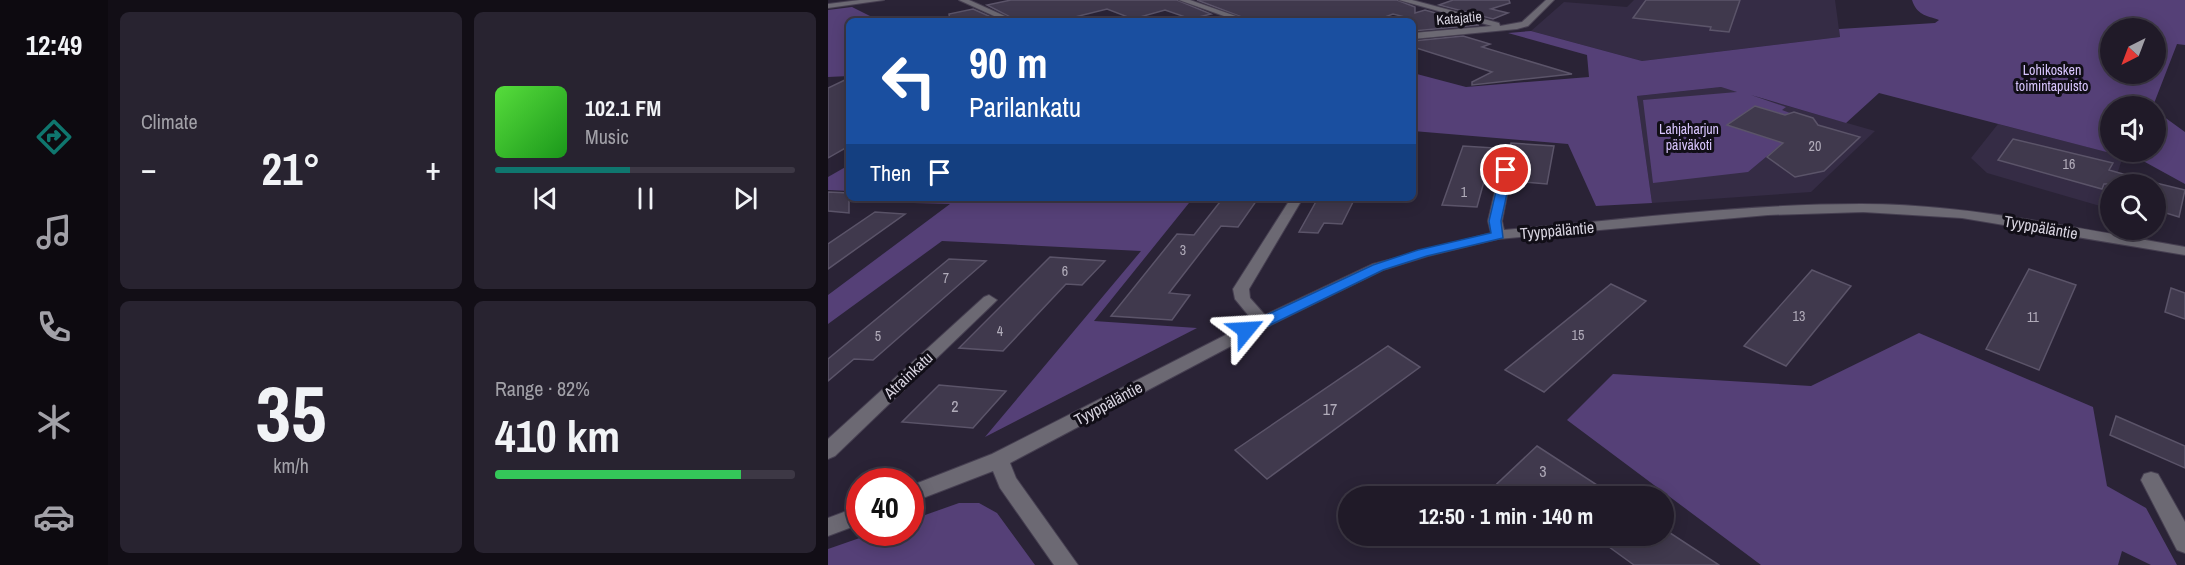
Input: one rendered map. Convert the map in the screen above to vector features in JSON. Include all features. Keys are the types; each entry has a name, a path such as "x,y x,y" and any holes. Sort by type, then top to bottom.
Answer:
{"street":[{"path":"828,6 880,0"},
{"path":"963,0 1005,18"},
{"path":"1184,0 1237,18"},
{"path":"1403,0 1508,28 1525,24 1550,0"},
{"name":"Katajatie","path":"1416,36 1508,28"},
{"path":"1498,236 1495,221 1506,170"},
{"path":"1263,322 1243,299 1242,289 1295,201"},
{"name":"Tyyppäläntie","path":"924,489 999,460 1263,322 1378,267 1423,253 1498,236 1768,211 1863,208 1962,214 2185,252"},
{"name":"Atrainkatu","path":"828,451 989,300"},
{"path":"999,460 1006,482 1067,565"},
{"path":"2151,480 2185,543"},
{"path":"828,526 846,520"}],"shaded area":[{"path":"1634,0 1835,0 1840,37 1642,61 1531,31 1564,2 1627,7"},
{"name":"Lahjaharjun päiväkoti","path":"1721,87 1875,131 1811,192 1652,203 1637,96"},
{"path":"1998,124 2100,150 2100,162 2121,162 2117,174 2100,174 2100,206 1987,173 1971,158"}],"green space":[{"name":"Lohikosken toimintapuisto","path":"1912,0 2185,0 2185,45 2177,44 2166,72 2166,18 2100,18 2100,84 2162,84 2157,96 2100,96 2100,150 1879,93 1846,123 1751,95 1786,107 1782,110 1790,113 1785,115 1755,106 1728,125 1790,137 1748,172 1653,183 1643,100 1737,92 1721,87 1637,96 1652,203 1596,206 1568,144 1416,131 1416,74 1466,87 1589,77 1587,55 1508,33 1531,31 1642,61 1840,37 1839,29 1935,23 1939,20 1922,14 1916,9"},
{"path":"852,7 874,18 846,18 846,76 828,77 828,10"},
{"path":"2166,118 2185,132 2185,184 2145,162 2166,162"},
{"path":"846,167 846,191 828,190 828,177"},
{"path":"1191,201 1094,321 1197,328 985,437 1141,251 942,241 828,324 828,295 950,204 877,202"},
{"path":"1919,333 2093,407 2107,486 2146,508 2177,565 2151,565 2122,551 2118,565 1761,565 1674,500 1674,486 1655,486 1567,420 1613,374 1811,386"},
{"path":"959,503 979,503 997,513 1035,565 828,565 828,549 846,543 846,546 924,546 924,515"}],"building":[{"path":"1011,0 1177,0 1211,14 1188,18 1165,10 1130,18 1107,9 1071,18 1012,18 987,5"},
{"path":"1197,0 1397,0 1415,7 1415,13 1425,10 1479,25 1416,31 1416,18 1393,14 1382,18 1244,18"},
{"path":"1453,0 1509,0 1510,3 1491,9 1508,13 1493,19 1439,5"},
{"path":"1646,0 1740,0 1729,32 1710,30 1711,27 1633,18"},
{"path":"973,9 993,18 950,18 949,14"},
{"path":"1463,36 1490,44 1482,47 1572,74 1472,85 1472,82 1492,72 1416,48 1416,41"},
{"path":"846,79 846,148 828,158 828,88"},
{"path":"1755,106 1785,115 1794,112 1813,118 1818,125 1860,137 1824,171 1795,177 1767,157 1783,143 1727,125"},
{"path":"2013,139 2100,160 2100,162 2113,163 2109,170 2123,174 2100,174 2100,188 1998,160"},
{"path":"1511,143 1554,146 1547,184 1524,182 1526,169 1513,168 1507,164 1499,168 1488,167 1477,207 1442,205 1463,146 1510,149"},
{"path":"2166,185 2185,190 2179,217 2166,213"},
{"path":"828,192 846,193 849,213 828,211"},
{"path":"1221,201 1256,201 1238,227 1221,226 1169,293 1190,295 1172,320 1111,316 1177,234 1194,235"},
{"path":"1316,201 1354,201 1342,224 1324,223 1318,233 1299,232"},
{"path":"875,212 905,214 828,269 828,244"},
{"path":"1050,257 1105,261 1082,285 1066,284 1003,351 959,348"},
{"path":"949,259 986,261 873,360 854,359 828,381 828,359"},
{"path":"2029,269 2076,285 2039,370 1986,349"},
{"path":"1812,270 1851,286 1786,366 1744,346"},
{"path":"1611,284 1646,301 1544,392 1505,370"},
{"path":"2171,288 2185,293 2185,319 2165,312"},
{"path":"1388,346 1420,367 1267,479 1235,450"},
{"path":"939,385 1006,391 973,428 902,422"},
{"path":"2116,416 2185,446 2185,468 2110,435"},
{"path":"1537,446 1599,486 1495,486"},
{"path":"1674,536 1719,565 1634,565 1608,546 1674,546"}],"route":[{"path":"1246,330 1378,267 1423,253 1498,236 1495,221 1506,170"}]}
